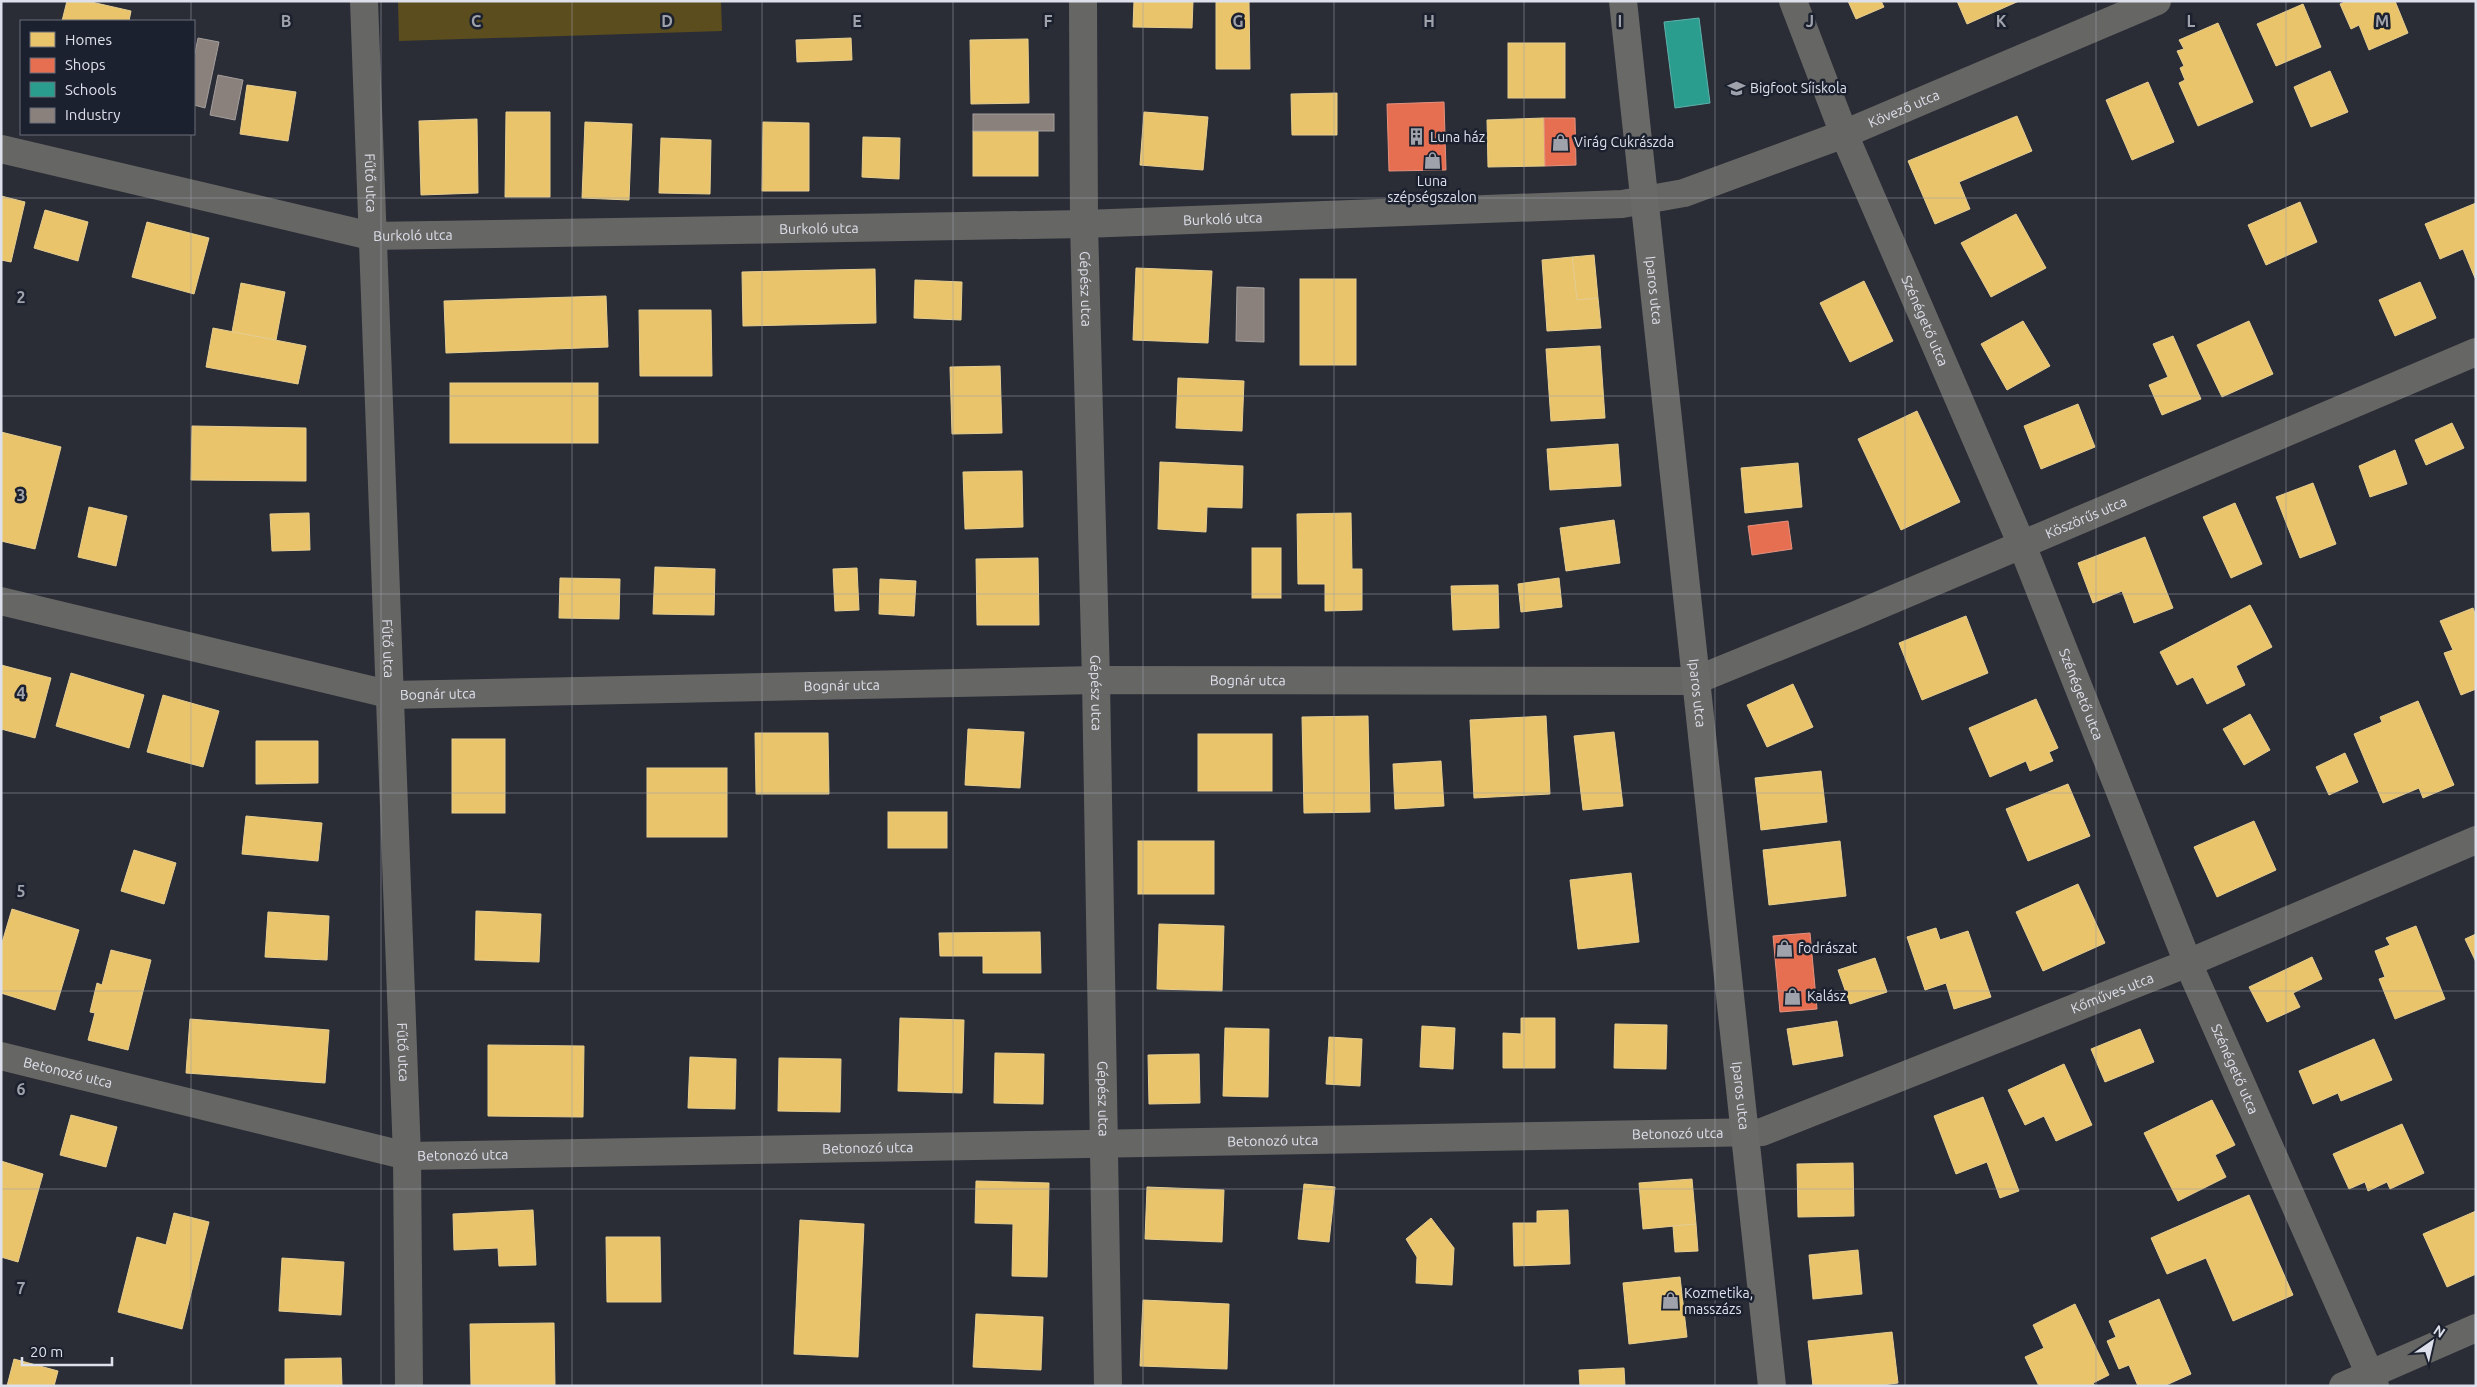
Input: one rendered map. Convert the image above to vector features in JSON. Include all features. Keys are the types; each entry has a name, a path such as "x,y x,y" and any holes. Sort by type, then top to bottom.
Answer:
{"street":[{"name":"Fűtő utca","path":"364,1 392,695 408,1156 408,1386"},
{"name":"Gépész utca","path":"1083,1 1084,224 1096,680 1108,1386"},
{"name":"Iparos utca","path":"1623,1 1694,681 1772,1386"},
{"name":"Szénégető utca","path":"1793,1 1844,134 2022,545 2188,963 2373,1380"},
{"name":"Kövező utca","path":"1645,201 1684,193 1844,134 2157,1"},
{"name":"Burkoló utca","path":"1,149 372,236 1084,224 1622,204 1645,201"},
{"name":"Köszörűs utca","path":"1694,681 1724,671 2476,352"},
{"name":"Bognár utca","path":"1,601 392,695 1096,680 1694,681"},
{"name":"Kőműves utca","path":"1745,1132 1762,1132 1778,1127 2188,963 2476,840"},
{"name":"Betonozó utca","path":"1,1056 408,1156 1745,1132"},
{"path":"2343,1386 2373,1380 2476,1328"}],"shaded area":[{"path":"398,1 721,1 722,31 399,41"}],"building: Homes":[{"path":"67,1 87,1 131,11 129,20 62,20"},
{"path":"1134,1 1193,1 1192,28 1133,27"},
{"path":"1216,1 1249,1 1250,69 1216,69"},
{"path":"1848,1 1881,1 1884,7 1856,19"},
{"path":"1957,1 2019,1 1967,24"},
{"path":"2347,1 2395,1 2408,33 2369,50 2359,25 2351,29 2340,4"},
{"path":"2303,4 2321,47 2276,66 2257,24"},
{"path":"2218,23 2253,102 2198,126 2179,83 2185,80 2180,68 2184,66 2177,51 2184,49 2179,40"},
{"path":"851,38 852,60 797,62 796,40"},
{"path":"1028,39 1029,103 971,104 970,40"},
{"path":"1508,43 1565,43 1565,98 1508,98"},
{"path":"2330,71 2348,112 2311,127 2294,87"},
{"path":"2148,82 2174,142 2132,160 2106,100"},
{"path":"247,85 296,92 288,141 240,134"},
{"path":"1337,93 1337,135 1292,135 1291,94"},
{"path":"506,112 550,112 550,197 505,197"},
{"path":"1144,112 1208,117 1203,170 1140,165"},
{"path":"2017,116 2032,151 1959,182 1970,209 1935,224 1908,161"},
{"path":"1544,118 1545,166 1488,167 1487,120"},
{"path":"477,119 478,193 421,195 419,121"},
{"path":"585,122 632,124 629,200 582,198"},
{"path":"763,122 809,123 809,191 762,191"},
{"path":"973,131 1038,131 1038,176 973,176"},
{"path":"863,137 900,138 899,179 862,177"},
{"path":"661,138 711,140 710,194 659,193"},
{"path":"1,196 25,202 11,262 1,260"},
{"path":"2300,202 2317,242 2266,265 2248,225"},
{"path":"2476,203 2475,278 2463,249 2440,259 2425,224"},
{"path":"45,210 88,222 78,261 34,248"},
{"path":"2016,214 2046,268 1991,297 1961,243"},
{"path":"147,222 209,238 194,294 132,277"},
{"path":"1594,255 1598,298 1577,300 1572,257"},
{"path":"1572,257 1577,300 1598,298 1601,328 1547,331 1542,260"},
{"path":"1136,268 1212,271 1208,343 1133,340"},
{"path":"875,269 876,323 743,326 742,272"},
{"path":"1300,279 1356,279 1356,365 1300,365"},
{"path":"915,280 962,282 961,320 914,318"},
{"path":"1864,281 1893,341 1850,362 1820,303"},
{"path":"2420,282 2436,318 2395,336 2379,300"},
{"path":"241,283 285,292 276,340 232,332"},
{"path":"606,296 608,347 446,353 444,301"},
{"path":"639,310 711,310 712,376 640,376"},
{"path":"2023,321 2050,366 2007,390 1981,344"},
{"path":"2249,321 2273,374 2222,397 2197,345"},
{"path":"213,328 306,346 298,384 206,367"},
{"path":"2173,336 2201,399 2162,415 2149,385 2168,377 2153,344"},
{"path":"1600,346 1605,418 1551,421 1546,349"},
{"path":"1000,366 1002,433 952,434 950,367"},
{"path":"1178,378 1244,381 1242,431 1176,428"},
{"path":"450,383 598,383 598,443 450,443"},
{"path":"2078,404 2095,447 2041,469 2024,426"},
{"path":"1917,411 1960,502 1901,530 1858,439"},
{"path":"2452,423 2464,448 2426,465 2415,440"},
{"path":"192,426 306,428 306,481 191,480"},
{"path":"1,432 61,447 35,549 1,541"},
{"path":"1618,444 1621,486 1550,490 1547,449"},
{"path":"2395,450 2407,484 2370,497 2359,466"},
{"path":"1160,462 1243,466 1242,508 1207,507 1206,532 1158,529"},
{"path":"1798,463 1802,507 1745,513 1741,468"},
{"path":"1022,471 1023,527 965,529 963,472"},
{"path":"2313,483 2336,544 2300,558 2276,497"},
{"path":"2235,503 2262,564 2231,578 2203,517"},
{"path":"89,507 127,516 116,566 78,557"},
{"path":"309,513 310,550 272,551 270,514"},
{"path":"1351,513 1352,569 1362,569 1362,610 1325,611 1325,584 1298,584 1297,514"},
{"path":"1614,520 1620,563 1566,571 1560,528"},
{"path":"2145,537 2173,608 2134,623 2122,591 2093,603 2078,563"},
{"path":"1252,548 1281,548 1281,598 1252,598"},
{"path":"1038,558 1039,625 977,625 976,559"},
{"path":"655,567 715,569 714,615 653,614"},
{"path":"857,568 859,610 835,611 833,569"},
{"path":"560,578 620,579 619,619 559,618"},
{"path":"1559,578 1562,607 1521,612 1518,584"},
{"path":"880,579 916,581 914,616 879,614"},
{"path":"1498,585 1499,628 1453,630 1451,586"},
{"path":"2250,605 2272,647 2236,666 2245,685 2207,704 2193,677 2177,685 2160,652"},
{"path":"2473,608 2476,616 2476,689 2461,695 2444,653 2453,650 2440,621"},
{"path":"1966,616 1988,673 1922,700 1899,643"},
{"path":"1,665 51,678 35,738 1,729"},
{"path":"71,673 144,695 129,748 56,726"},
{"path":"1793,684 1813,727 1767,747 1747,705"},
{"path":"163,695 219,711 203,767 147,752"},
{"path":"2036,699 2058,748 2049,752 2053,761 2030,771 2026,761 1990,777 1969,728"},
{"path":"2418,701 2454,785 2423,798 2419,788 2383,803 2354,734 2382,722 2380,717"},
{"path":"2250,714 2270,750 2244,765 2223,729"},
{"path":"1368,716 1370,812 1304,813 1302,717"},
{"path":"1546,716 1550,794 1474,798 1470,720"},
{"path":"968,729 1024,732 1020,788 965,785"},
{"path":"1614,732 1623,806 1583,810 1574,736"},
{"path":"755,733 828,733 829,794 756,794"},
{"path":"1198,734 1272,734 1272,791 1198,791"},
{"path":"452,739 505,739 505,813 452,813"},
{"path":"256,741 318,741 318,783 256,784"},
{"path":"2345,753 2358,782 2329,795 2316,767"},
{"path":"1441,761 1444,806 1395,809 1393,764"},
{"path":"647,768 727,768 727,837 647,837"},
{"path":"1821,771 1827,822 1761,830 1755,778"},
{"path":"2068,784 2090,836 2028,861 2006,809"},
{"path":"888,812 947,812 947,848 888,848"},
{"path":"246,816 322,823 318,861 242,854"},
{"path":"2254,821 2276,870 2217,897 2194,847"},
{"path":"1138,841 1214,841 1214,894 1138,894"},
{"path":"1840,841 1846,896 1769,905 1763,850"},
{"path":"134,850 176,863 164,904 121,891"},
{"path":"1631,873 1639,942 1578,949 1570,880"},
{"path":"2078,884 2105,943 2043,971 2016,912"},
{"path":"12,909 79,930 55,1010 1,993 1,946"},
{"path":"476,911 541,914 539,962 475,960"},
{"path":"268,912 329,916 327,960 265,957"},
{"path":"1159,924 1224,926 1222,991 1157,989"},
{"path":"2416,926 2445,999 2395,1019 2379,979 2385,977 2375,951 2390,945 2386,938"},
{"path":"1936,928 1940,940 1968,931 1991,997 1954,1009 1946,983 1925,990 1907,937"},
{"path":"1040,932 1041,973 983,973 983,956 940,956 939,933"},
{"path":"2476,934 2476,962 2465,939"},
{"path":"111,950 151,960 128,1050 88,1040 95,1013 90,1012 97,983 102,985"},
{"path":"2312,957 2322,979 2293,993 2300,1007 2267,1022 2249,987"},
{"path":"1875,958 1887,992 1850,1004 1838,970"},
{"path":"900,1018 964,1020 962,1093 898,1091"},
{"path":"1521,1018 1555,1018 1555,1068 1503,1068 1503,1033 1521,1034"},
{"path":"190,1019 329,1030 325,1083 186,1073"},
{"path":"1837,1021 1843,1056 1793,1065 1787,1029"},
{"path":"1615,1024 1667,1025 1666,1069 1614,1068"},
{"path":"1422,1026 1455,1028 1453,1069 1420,1067"},
{"path":"1225,1028 1269,1029 1268,1097 1223,1096"},
{"path":"2140,1029 2154,1062 2105,1082 2091,1049"},
{"path":"1329,1037 1362,1039 1360,1086 1326,1084"},
{"path":"2374,1039 2392,1080 2341,1101 2338,1093 2313,1104 2299,1071"},
{"path":"488,1045 584,1046 583,1117 488,1116"},
{"path":"995,1053 1044,1054 1043,1104 994,1103"},
{"path":"1199,1054 1200,1103 1149,1104 1148,1055"},
{"path":"690,1057 736,1059 735,1109 688,1108"},
{"path":"779,1058 841,1059 840,1112 778,1111"},
{"path":"2064,1064 2092,1125 2056,1141 2044,1116 2025,1125 2008,1090"},
{"path":"1983,1097 2019,1191 2000,1198 1987,1162 1956,1174 1934,1116"},
{"path":"2212,1100 2235,1145 2215,1155 2226,1177 2178,1201 2144,1133"},
{"path":"71,1115 117,1127 106,1167 60,1155"},
{"path":"2402,1124 2424,1173 2390,1189 2387,1182 2368,1191 2365,1182 2349,1189 2333,1154"},
{"path":"1,1161 43,1174 18,1262 1,1257"},
{"path":"1853,1163 1854,1216 1798,1217 1797,1164"},
{"path":"1692,1179 1696,1224 1643,1229 1639,1183"},
{"path":"976,1181 1049,1183 1047,1277 1012,1276 1013,1224 975,1223"},
{"path":"1304,1184 1335,1187 1329,1242 1298,1239"},
{"path":"1147,1187 1224,1190 1222,1242 1145,1239"},
{"path":"2249,1195 2293,1295 2233,1321 2206,1258 2167,1274 2151,1238"},
{"path":"533,1210 536,1265 499,1266 498,1248 454,1250 453,1214"},
{"path":"1568,1210 1570,1264 1514,1266 1513,1223 1537,1223 1537,1211"},
{"path":"2476,1211 2476,1274 2447,1287 2423,1234"},
{"path":"174,1213 209,1222 182,1329 118,1312 137,1237 166,1245"},
{"path":"1431,1218 1454,1248 1452,1285 1416,1283 1417,1257 1406,1239"},
{"path":"800,1220 864,1224 858,1357 794,1354"},
{"path":"1696,1224 1698,1251 1675,1252 1673,1226"},
{"path":"606,1237 660,1237 661,1302 607,1302"},
{"path":"1858,1250 1862,1294 1813,1299 1809,1255"},
{"path":"282,1258 344,1262 341,1315 279,1311"},
{"path":"1680,1277 1687,1337 1629,1344 1623,1283"},
{"path":"2159,1299 2191,1374 2164,1386 2138,1386 2129,1365 2119,1369 2107,1341 2116,1337 2109,1321"},
{"path":"1143,1300 1229,1304 1227,1369 1140,1366"},
{"path":"2075,1304 2109,1375 2093,1383 2095,1386 2039,1386 2025,1357 2044,1348 2033,1325"},
{"path":"976,1314 1043,1317 1041,1370 973,1367"},
{"path":"554,1323 555,1386 471,1386 470,1324"},
{"path":"1892,1332 1898,1383 1874,1386 1813,1386 1808,1341"},
{"path":"341,1358 342,1386 285,1386 285,1359"},
{"path":"14,1359 58,1371 54,1386 7,1386"},
{"path":"1624,1368 1625,1386 1580,1386 1579,1370"}],"building: Shops":[{"name":"Luna ház","path":"1444,102 1446,170 1389,171 1387,104"},
{"name":"Virág Cukrászda","path":"1544,118 1575,118 1576,165 1545,166"},
{"path":"1788,521 1792,549 1752,555 1748,526"},
{"path":"1810,933 1817,1009 1780,1012 1773,936"}],"building: Schools":[{"path":"1699,18 1710,103 1675,108 1664,22"}],"building: Industry":[{"path":"198,38 219,42 205,108 195,105 195,53"},
{"path":"218,75 243,80 235,120 210,115"},
{"path":"973,114 1054,114 1054,131 973,131"},
{"path":"1237,287 1264,288 1264,342 1236,341"}],"place":[{"name":"Bigfoot Síiskola","path":"1736,88"},
{"name":"Luna ház","path":"1416,137"},
{"name":"Virág Cukrászda","path":"1560,142"},
{"name":"Luna szépségszalon","path":"1432,161"},
{"name":"fodrászat","path":"1784,948"},
{"name":"Kalász","path":"1793,996"},
{"name":"Kozmetika, masszázs","path":"1670,1301"}]}
